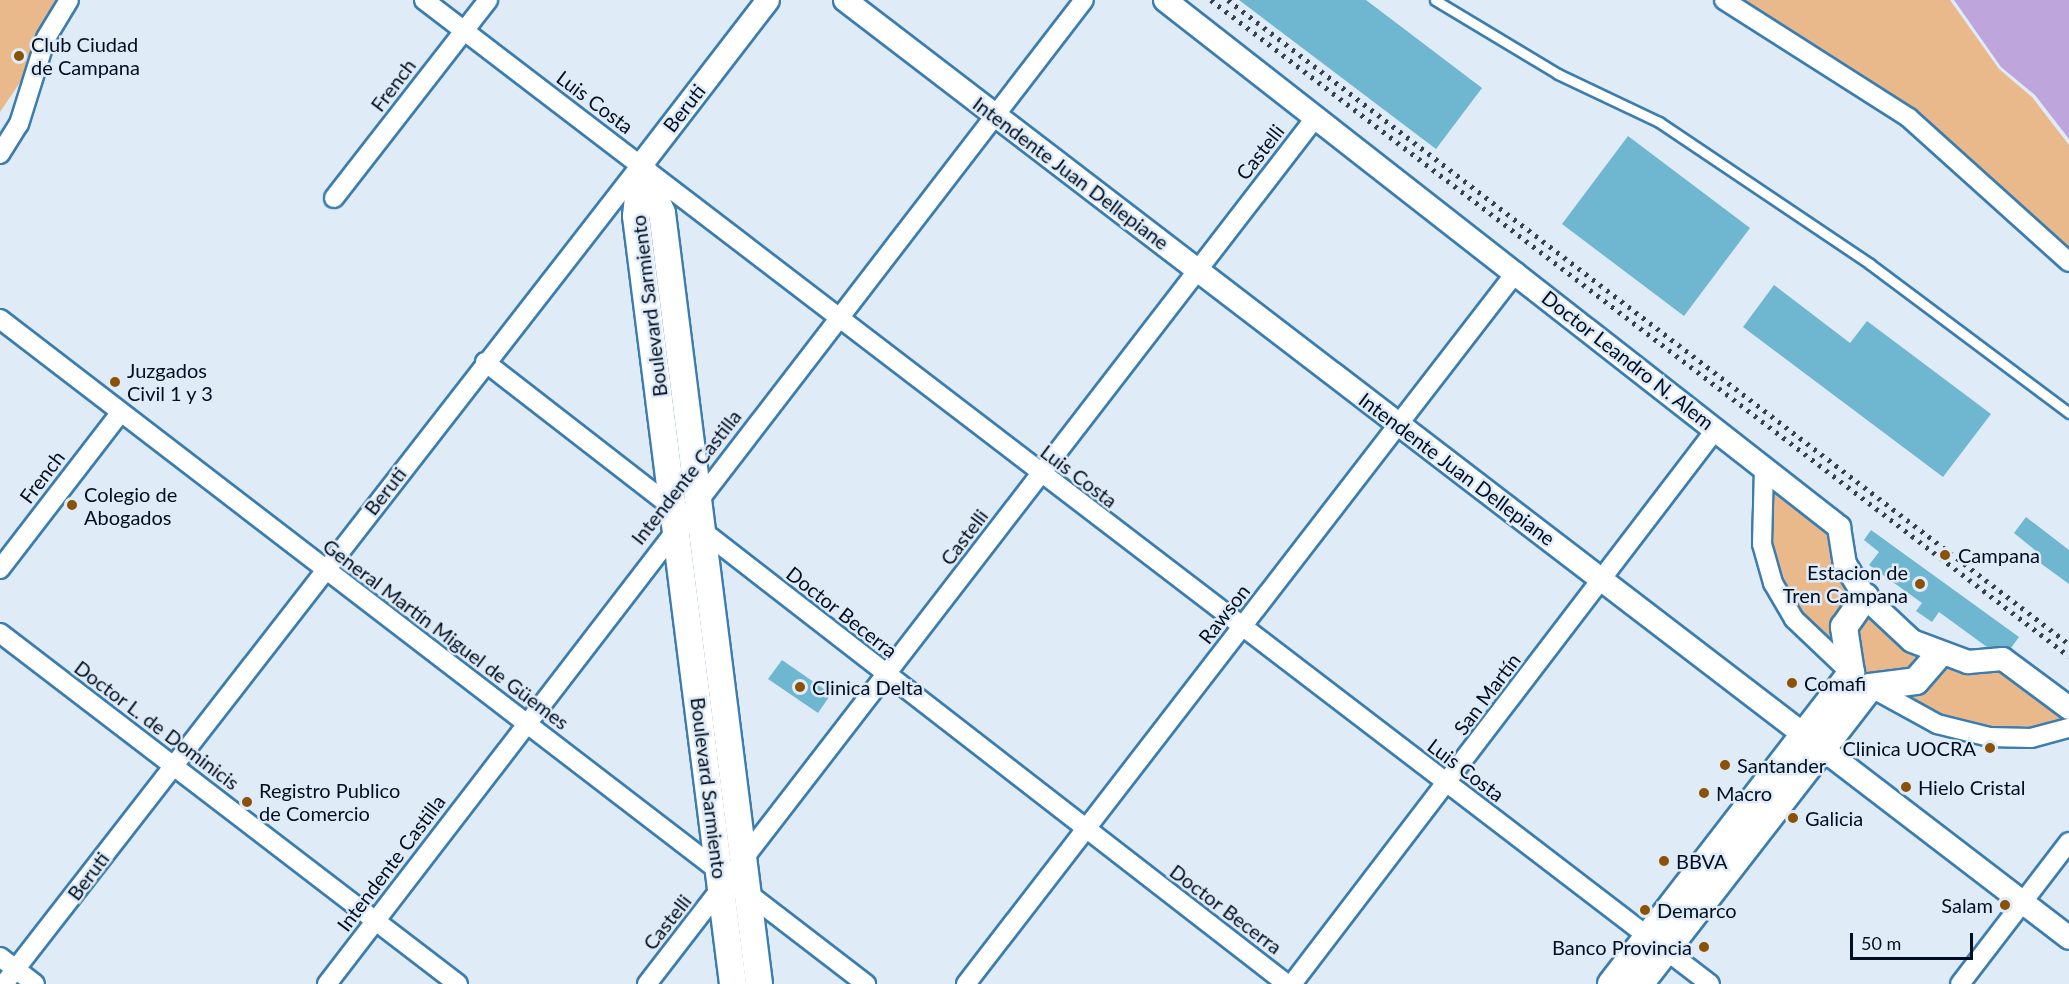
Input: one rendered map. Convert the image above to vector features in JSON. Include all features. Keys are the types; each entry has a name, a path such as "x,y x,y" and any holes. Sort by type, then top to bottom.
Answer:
{"main road":[{"name":"Boulevard Sarmiento","path":"641,165 662,213 687,517 732,878 734,984"},
{"path":"1861,680 1844,627 1865,597"},
{"path":"1861,680 1916,681 1939,655"},
{"path":"1611,984 1657,944 1861,680"},
{"name":"Boulevard Sarmiento","path":"732,878 759,984"},
{"path":"1640,984 1657,944"}],"street":[{"path":"0,154 19,124 46,38 69,0"},
{"name":"Luis Costa","path":"424,0 641,165 837,319 1710,984"},
{"name":"French","path":"334,198 488,0"},
{"name":"Beruti","path":"4,984 768,0"},
{"name":"Intendente Juan Dellepiane","path":"845,0 2069,938"},
{"name":"Intendente Castilla","path":"327,984 1084,0"},
{"name":"Doctor Leandro N. Alem","path":"1165,0 1516,272 1839,527 1845,564 1865,597 1912,641 1939,655 1968,662 2003,659 2069,708"},
{"path":"1724,0 1909,118 2069,262"},
{"name":"Castelli","path":"647,984 732,878 1316,117"},
{"name":"Rawson","path":"966,984 1516,272"},
{"name":"General Martín Miguel de Güemes","path":"0,319 526,724 732,878 866,984"},
{"name":"Doctor Becerra","path":"485,362 687,517 1084,829 1287,984"},
{"name":"French","path":"0,569 120,413"},
{"name":"San Martín","path":"1292,984 1716,429"},
{"path":"1764,468 1762,544 1773,583 1794,620 1861,680 1936,724 1989,737 2031,738 2069,728"},
{"name":"Doctor L. de Dominicis","path":"0,633 458,984"},
{"path":"1960,984 2069,842"},
{"path":"0,957 35,984"}],"lane":[{"path":"1435,0 1558,74 1659,122 1870,264 2069,413"}],"shaded area":[{"name":"Club Ciudad de Campana","path":"0,0 76,0 0,112"},
{"path":"1737,0 1950,0 1999,69 2032,97 2069,145 2069,250 1909,106"},
{"path":"1954,0 2069,0 2069,139 2035,95 2001,67"},
{"path":"1764,468 1839,527 1845,564 1912,641 2003,659 2069,708 2069,728 2031,738 1937,724 1851,673 1773,583"}],"building":[{"path":"1239,0 1366,0 1482,88 1436,149"},
{"path":"1628,136 1750,228 1684,316 1562,224"},
{"path":"1774,285 1850,343 1867,321 1991,414 1943,477 1743,327"},
{"path":"2026,517 2069,550 2069,584 2032,557 2036,551 2014,533"},
{"name":"Estacion de Tren Campana","path":"1871,530 2019,637 2011,648 1987,647 1939,612 1932,622 1916,611 1922,603 1869,565 1879,552 1864,540"},
{"name":"Clinica Delta","path":"782,660 831,694 818,713 768,679"}],"railway":[{"path":"1211,0 2069,656"},
{"path":"1228,0 2069,644"}],"place":[{"name":"Club Ciudad de Campana","path":"19,56"},
{"name":"Juzgados Civil 1 y 3","path":"115,382"},
{"name":"Colegio de Abogados","path":"72,505"},
{"name":"Campana","path":"1945,555"},
{"name":"Estacion de Tren Campana","path":"1920,584"},
{"name":"Comafi","path":"1792,683"},
{"name":"Clinica Delta","path":"800,687"},
{"name":"Clinica UOCRA","path":"1990,748"},
{"name":"Santander","path":"1725,765"},
{"name":"Hielo Cristal","path":"1906,787"},
{"name":"Macro","path":"1704,793"},
{"name":"Registro Publico de Comercio","path":"247,802"},
{"name":"Galicia","path":"1793,818"},
{"name":"BBVA","path":"1664,861"},
{"name":"Salam","path":"2005,905"},
{"name":"Demarco","path":"1645,910"},
{"name":"Banco Provincia","path":"1704,947"}]}
